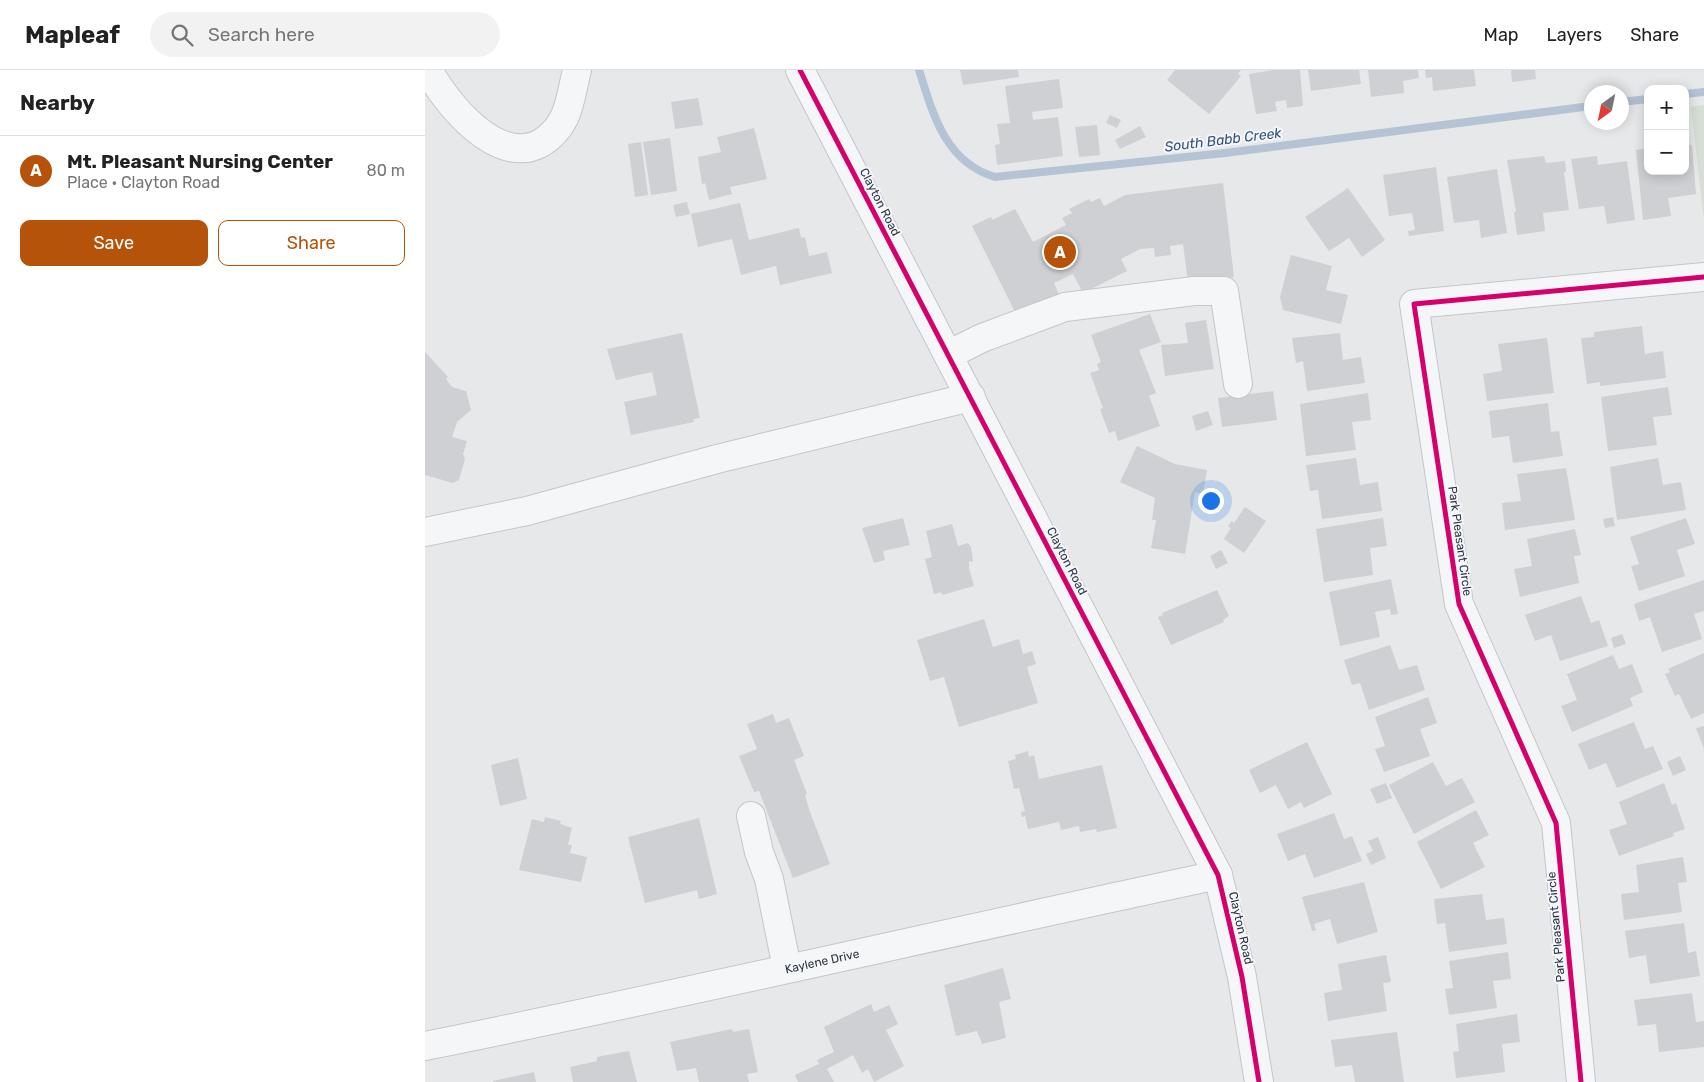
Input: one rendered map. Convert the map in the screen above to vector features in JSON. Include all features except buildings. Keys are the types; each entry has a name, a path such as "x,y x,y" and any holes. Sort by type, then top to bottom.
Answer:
{"street":[{"path":"428,70 435,83 464,118 489,139 509,149 532,148 550,138 564,118 577,70"},
{"name":"Clayton Road","path":"800,70 1218,875 1242,977 1259,1082"},
{"name":"Park Pleasant Circle","path":"1581,1082 1556,823 1459,604 1414,304 1704,277"},
{"path":"949,355 982,338 1065,307 1194,291 1224,291 1238,384"},
{"path":"425,532 527,511 717,459 971,397"},
{"path":"751,816 759,852 769,879 787,968"},
{"name":"Kaylene Drive","path":"425,1046 567,1018 787,968 1218,875"}],"shaded area":[{"path":"1704,105 1704,220 1691,107"}],"waterway":[{"name":"South Babb Creek","path":"919,70 943,134 964,160 978,170 995,177 1225,153 1584,107"},
{"name":"South Babb Creek","path":"1689,94 1704,92"},
{"name":"South Babb Creek","path":"1629,101 1644,99"}],"cycle path":[{"path":"800,70 1218,875 1242,977 1259,1082"},
{"path":"1581,1082 1556,823 1459,604 1414,304 1704,277"}],"place":[{"name":"Mt. Pleasant Nursing Center","path":"1060,252"}]}
